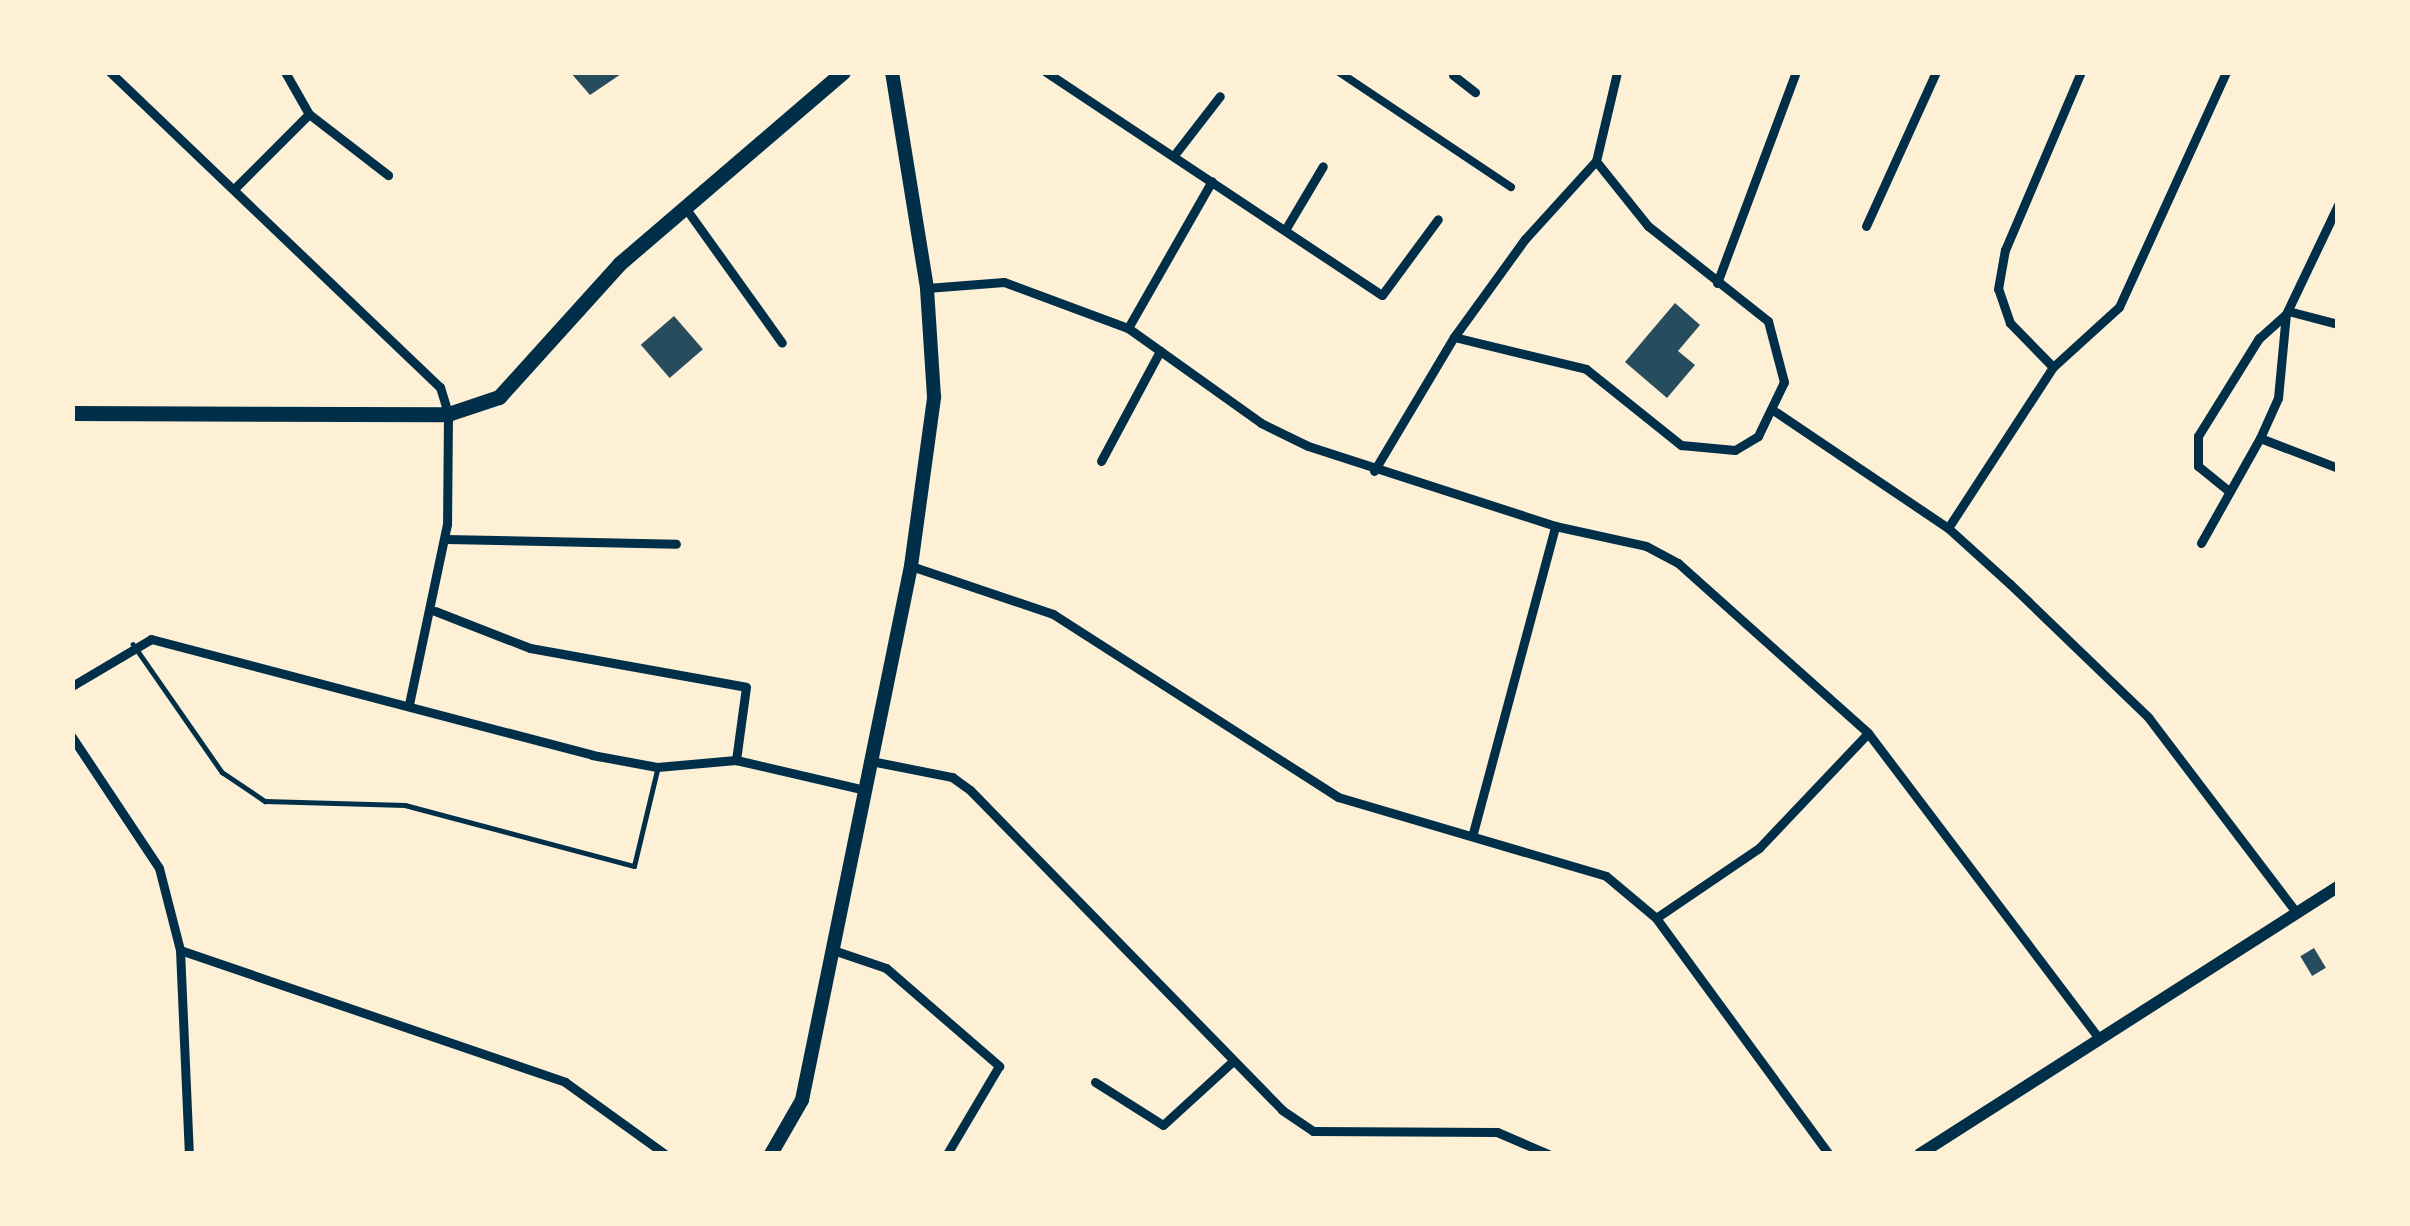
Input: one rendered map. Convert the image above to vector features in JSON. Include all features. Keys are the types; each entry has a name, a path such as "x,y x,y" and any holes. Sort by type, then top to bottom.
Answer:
{"main road":[{"path":"72,412 448,414 510,387 573,309 684,206 843,72"},
{"path":"770,1154 802,1100 911,566 934,397 927,289 892,72"}],"street":[{"path":"110,72 428,371 448,414 446,539 435,610 409,704"},
{"path":"285,72 309,115 388,175"},
{"path":"1046,72 1382,295 1438,219"},
{"path":"1339,72 1511,187"},
{"path":"1718,283 1796,72"},
{"path":"1866,226 1936,72"},
{"path":"2053,367 2010,323 1998,290 2005,250 2081,72"},
{"path":"1948,528 2053,367 2119,308 2226,72"},
{"path":"1452,73 1475,92"},
{"path":"1374,471 1454,337 1525,239 1596,161 1614,73"},
{"path":"1175,154 1220,96"},
{"path":"235,190 309,115"},
{"path":"1454,337 1586,369 1681,445 1708,452 1735,450 1776,412 1782,357 1768,321 1648,226 1596,161"},
{"path":"1285,230 1323,166"},
{"path":"1128,328 1212,181"},
{"path":"2200,543 2278,398 2287,312 2338,205"},
{"path":"684,206 782,343"},
{"path":"927,289 1004,282 1128,328 1261,423 1374,471 1426,480 1555,526 1646,546 1678,563 1868,733 2098,1037"},
{"path":"2287,312 2338,324"},
{"path":"2229,490 2198,466 2198,436 2259,338 2287,312"},
{"path":"1101,461 1160,351"},
{"path":"1776,412 1948,528 2148,718 2294,909"},
{"path":"2260,438 2338,468"},
{"path":"1473,833 1555,526"},
{"path":"446,539 676,544"},
{"path":"911,566 998,589 1053,614 1338,797 1473,833 1606,876 1656,918 1829,1154"},
{"path":"435,610 530,648 746,687 736,760"},
{"path":"72,686 133,644 189,645 657,767 736,760 865,790"},
{"path":"1656,918 1759,848 1868,733"},
{"path":"72,737 159,868 181,950 189,1151 203,1154"},
{"path":"871,761 952,777 970,790 1233,1061 1312,1131 1497,1132 1547,1154"},
{"path":"1920,1154 2294,909 2338,887"},
{"path":"181,950 565,1082 665,1154"},
{"path":"833,950 886,968 999,1066 947,1154"},
{"path":"1095,1082 1163,1125 1233,1061"}],"lane":[{"path":"133,644 221,772 265,801 405,805 634,866 657,767"}],"building":[{"path":"570,72 624,72 590,95"},
{"path":"1675,303 1700,325 1678,351 1695,365 1667,398 1625,362"},
{"path":"674,316 703,349 670,378 641,345"},
{"path":"2314,948 2326,968 2312,976 2300,956"}]}
